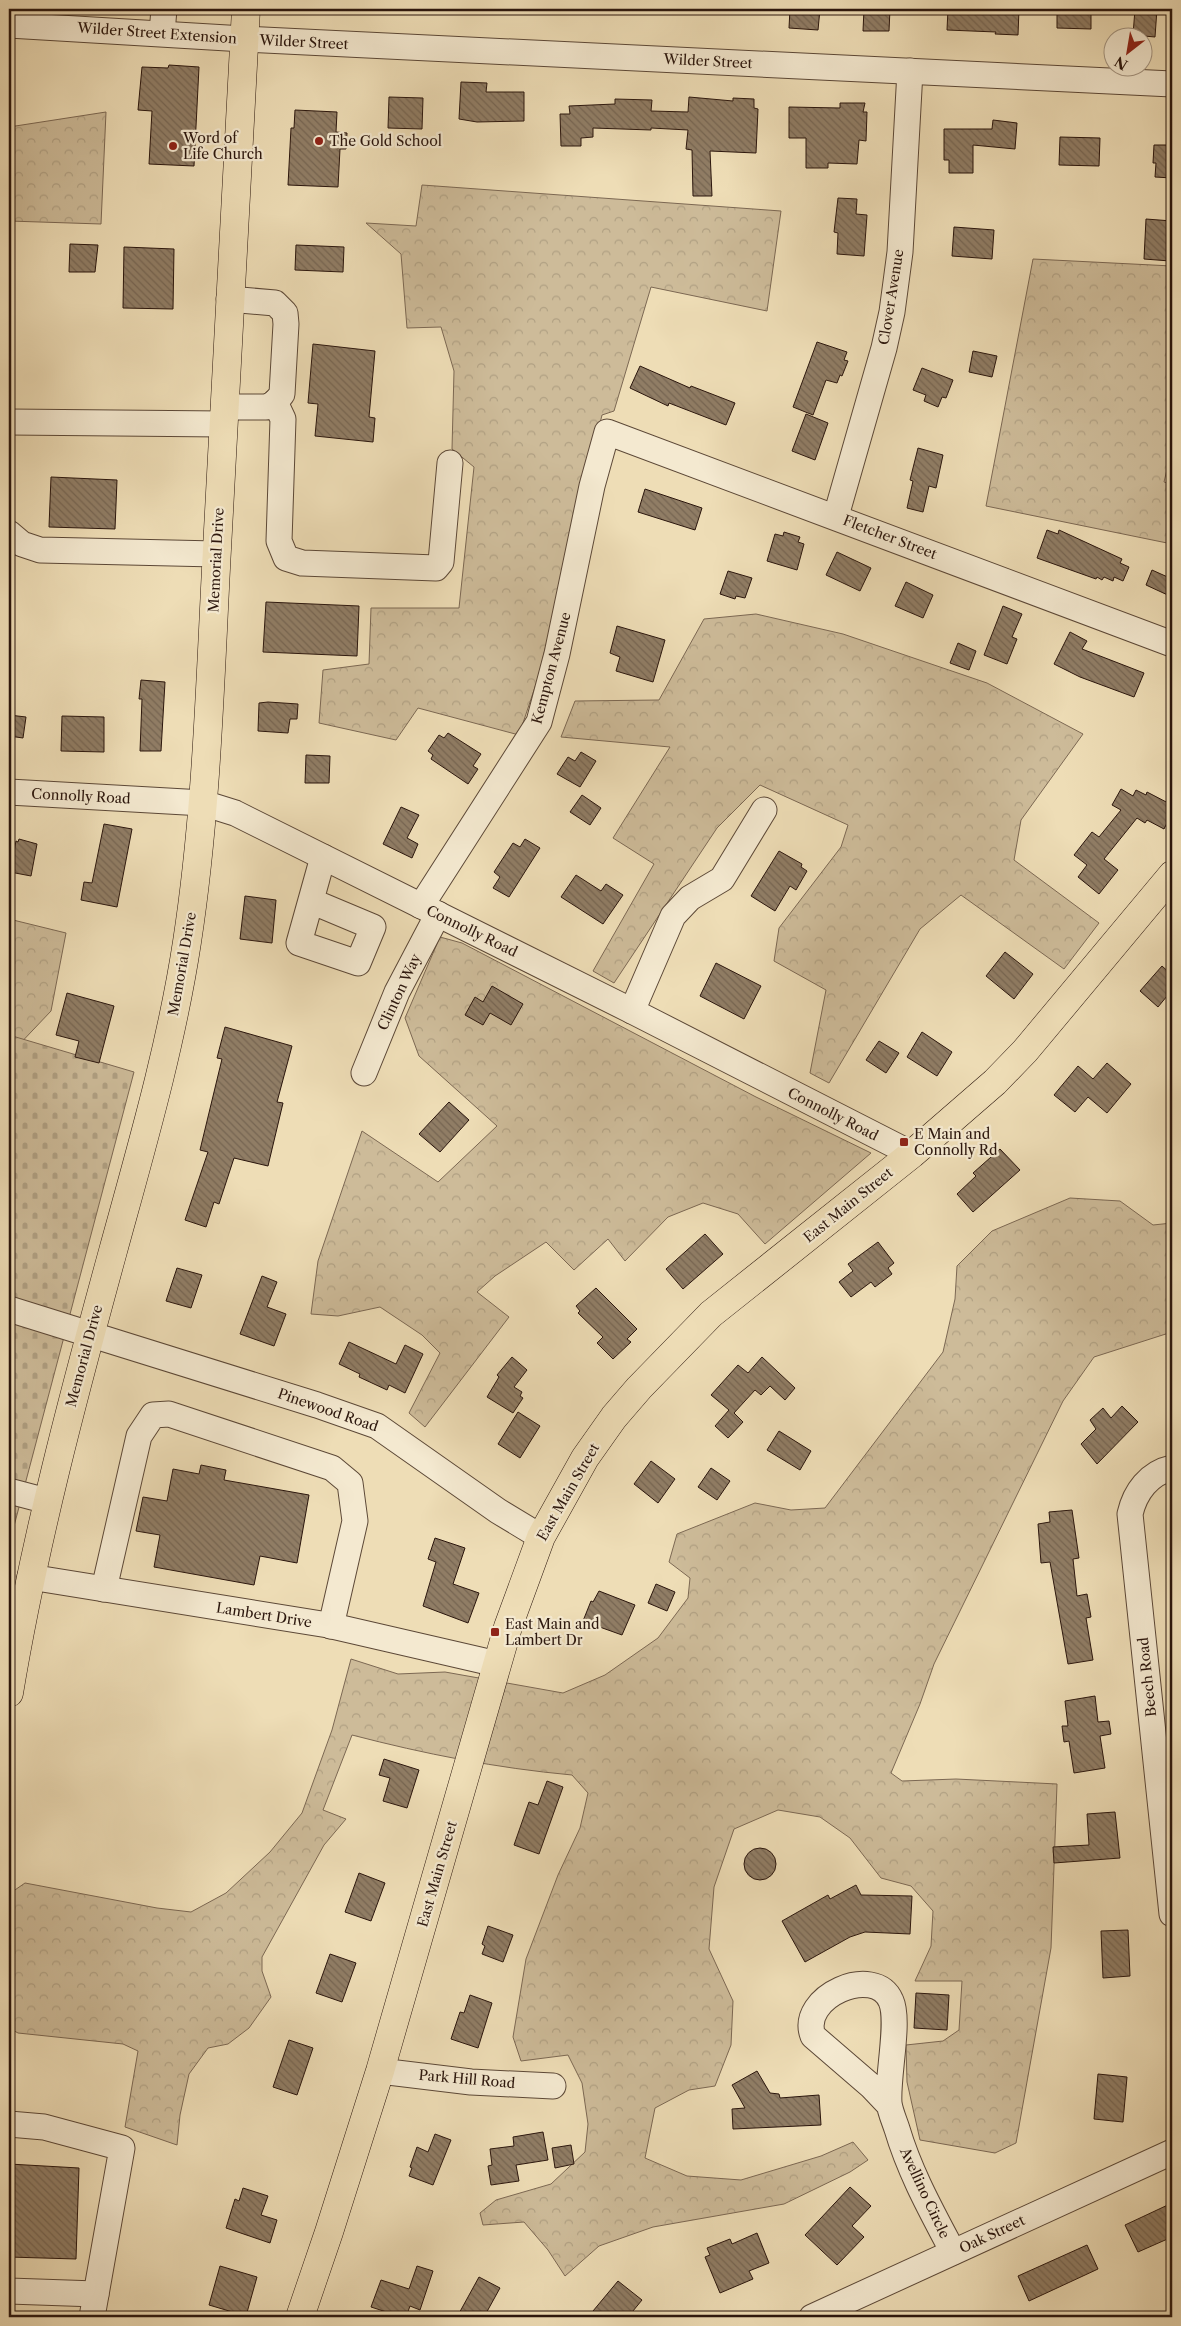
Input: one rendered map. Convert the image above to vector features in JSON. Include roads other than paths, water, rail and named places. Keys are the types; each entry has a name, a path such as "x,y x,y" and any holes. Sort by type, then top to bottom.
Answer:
{"main road":[{"name":"Memorial Drive","path":"9,1693 30,1577 47,1501 142,1144 173,1017 186,945 203,803 228,299 246,9"},
{"name":"East Main Street","path":"300,2317 380,2071 497,1664 521,1590 541,1537 576,1473 608,1425 661,1363 711,1314 912,1154 995,1082 1025,1051 1172,875"}],"street":[{"path":"162,33 164,9"},
{"name":"Wilder Street Extension","path":"9,25 244,39"},
{"name":"Wilder Street","path":"244,39 1172,84"},
{"name":"Clover Avenue","path":"836,516 884,348 893,304 900,252 910,71"},
{"path":"9,422 223,416 266,407 275,402 282,394 285,312 275,302 228,299"},
{"path":"275,402 283,419 278,541 286,558 302,563 436,568 441,562 450,463"},
{"name":"Fletcher Street","path":"608,432 836,516 1172,644"},
{"name":"Kempton Avenue","path":"429,910 539,722 557,654 592,486 608,432"},
{"path":"9,533 22,544 40,550 216,554"},
{"name":"Connolly Road","path":"9,792 203,803 234,813 632,1011 912,1154"},
{"path":"632,1011 673,916 690,898 722,879 764,810"},
{"path":"310,900 322,857"},
{"name":"Clinton Way","path":"364,1073 429,910"},
{"name":"Pinewood Road","path":"9,1309 91,1333 377,1426 498,1512 541,1537"},
{"path":"104,1589 139,1436 154,1415 169,1414 332,1468 350,1483 355,1521 331,1626"},
{"name":"Beech Road","path":"1172,1468 1150,1478 1133,1500 1130,1514 1172,1914"},
{"path":"9,1491 47,1501"},
{"name":"Lambert Drive","path":"30,1577 331,1626 497,1664"},
{"name":"Avellino Circle","path":"889,2105 871,2086 813,2036 810,2029 812,2021 819,2006 832,1992 848,1986 866,1984 879,1989 891,2001 894,2018 889,2105 905,2156 953,2252"},
{"name":"Park Hill Road","path":"380,2071 471,2082 553,2086"},
{"path":"9,2124 44,2127 122,2148 94,2306 9,2291"},
{"name":"Oak Street","path":"812,2317 1172,2152"}],"place":[{"name":"The Gold School","path":"319,141"},
{"name":"Word of Life Church","path":"173,146"},
{"name":"E Main and Connolly Rd","path":"904,1142"},
{"name":"East Main and Lambert Dr","path":"495,1632"}]}
